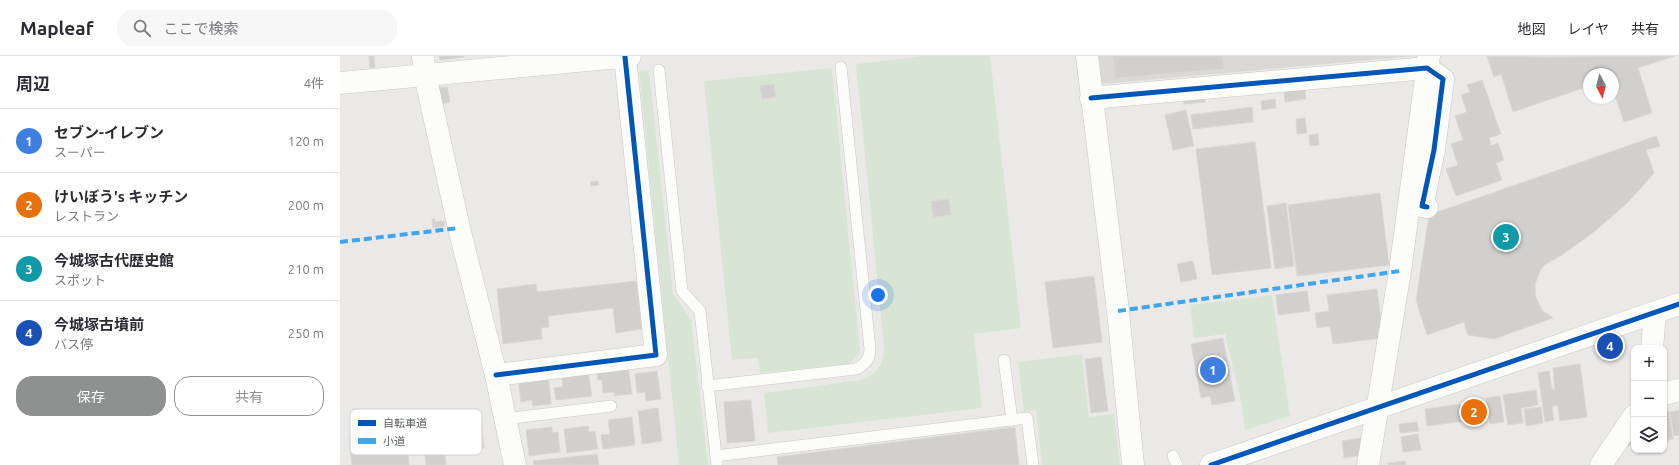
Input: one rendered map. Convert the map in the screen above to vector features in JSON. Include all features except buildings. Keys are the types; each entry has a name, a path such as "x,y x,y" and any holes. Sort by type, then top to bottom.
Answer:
{"street":[{"path":"496,375 656,355 625,56"},
{"path":"340,83 424,66 630,56"},
{"path":"1087,56 1118,311 1133,465"},
{"path":"1091,98 1428,62"},
{"path":"1427,207 1422,206 1434,150 1443,78 1428,62"},
{"path":"1368,465 1400,271 1428,62"},
{"path":"424,66 459,228 496,375 515,465"},
{"path":"1211,465 1679,304"},
{"path":"1652,345 1655,312"},
{"path":"1667,393 1679,390"},
{"path":"1601,465 1633,417"}],"lane":[{"path":"707,386 856,369 861,367 868,359 870,349 841,67"},
{"path":"659,70 682,291 700,310 716,461 1027,418 1033,465"},
{"path":"1004,360 1012,420"},
{"path":"505,418 611,406"}],"shaded area":[{"path":"1099,56 1414,56 1102,84"}],"green space":[{"path":"924,56 990,56 1021,328 974,334 982,408 768,433 764,393 862,380 872,375 876,371 883,358 884,347 856,64","holes":["949,199 951,215 933,217 931,201"]},
{"path":"832,68 860,352 857,357 848,364 760,373 758,358 732,360 704,81"},
{"path":"649,70 673,294 691,319 708,465 679,465 639,71"},
{"path":"1272,295 1290,416 1245,430 1241,401 1225,334 1194,338 1190,305"},
{"path":"1082,354 1089,417 1114,414 1120,465 1042,465 1036,410 1024,412 1018,362"}],"marked path":[{"path":"340,242 459,228"},
{"path":"1118,311 1400,271"}],"cycle path":[{"path":"496,375 656,355 625,57"},
{"path":"1091,98 1427,68 1443,79 1434,150 1422,206 1427,207"},
{"path":"1211,465 1679,304"}],"place":[{"name":"今城塚古代歴史館","path":"1506,237"},
{"name":"今城塚古墳前","path":"1610,346"},
{"name":"セブン-イレブン","path":"1213,370"},
{"name":"けいぼう's キッチン","path":"1474,412"}]}
